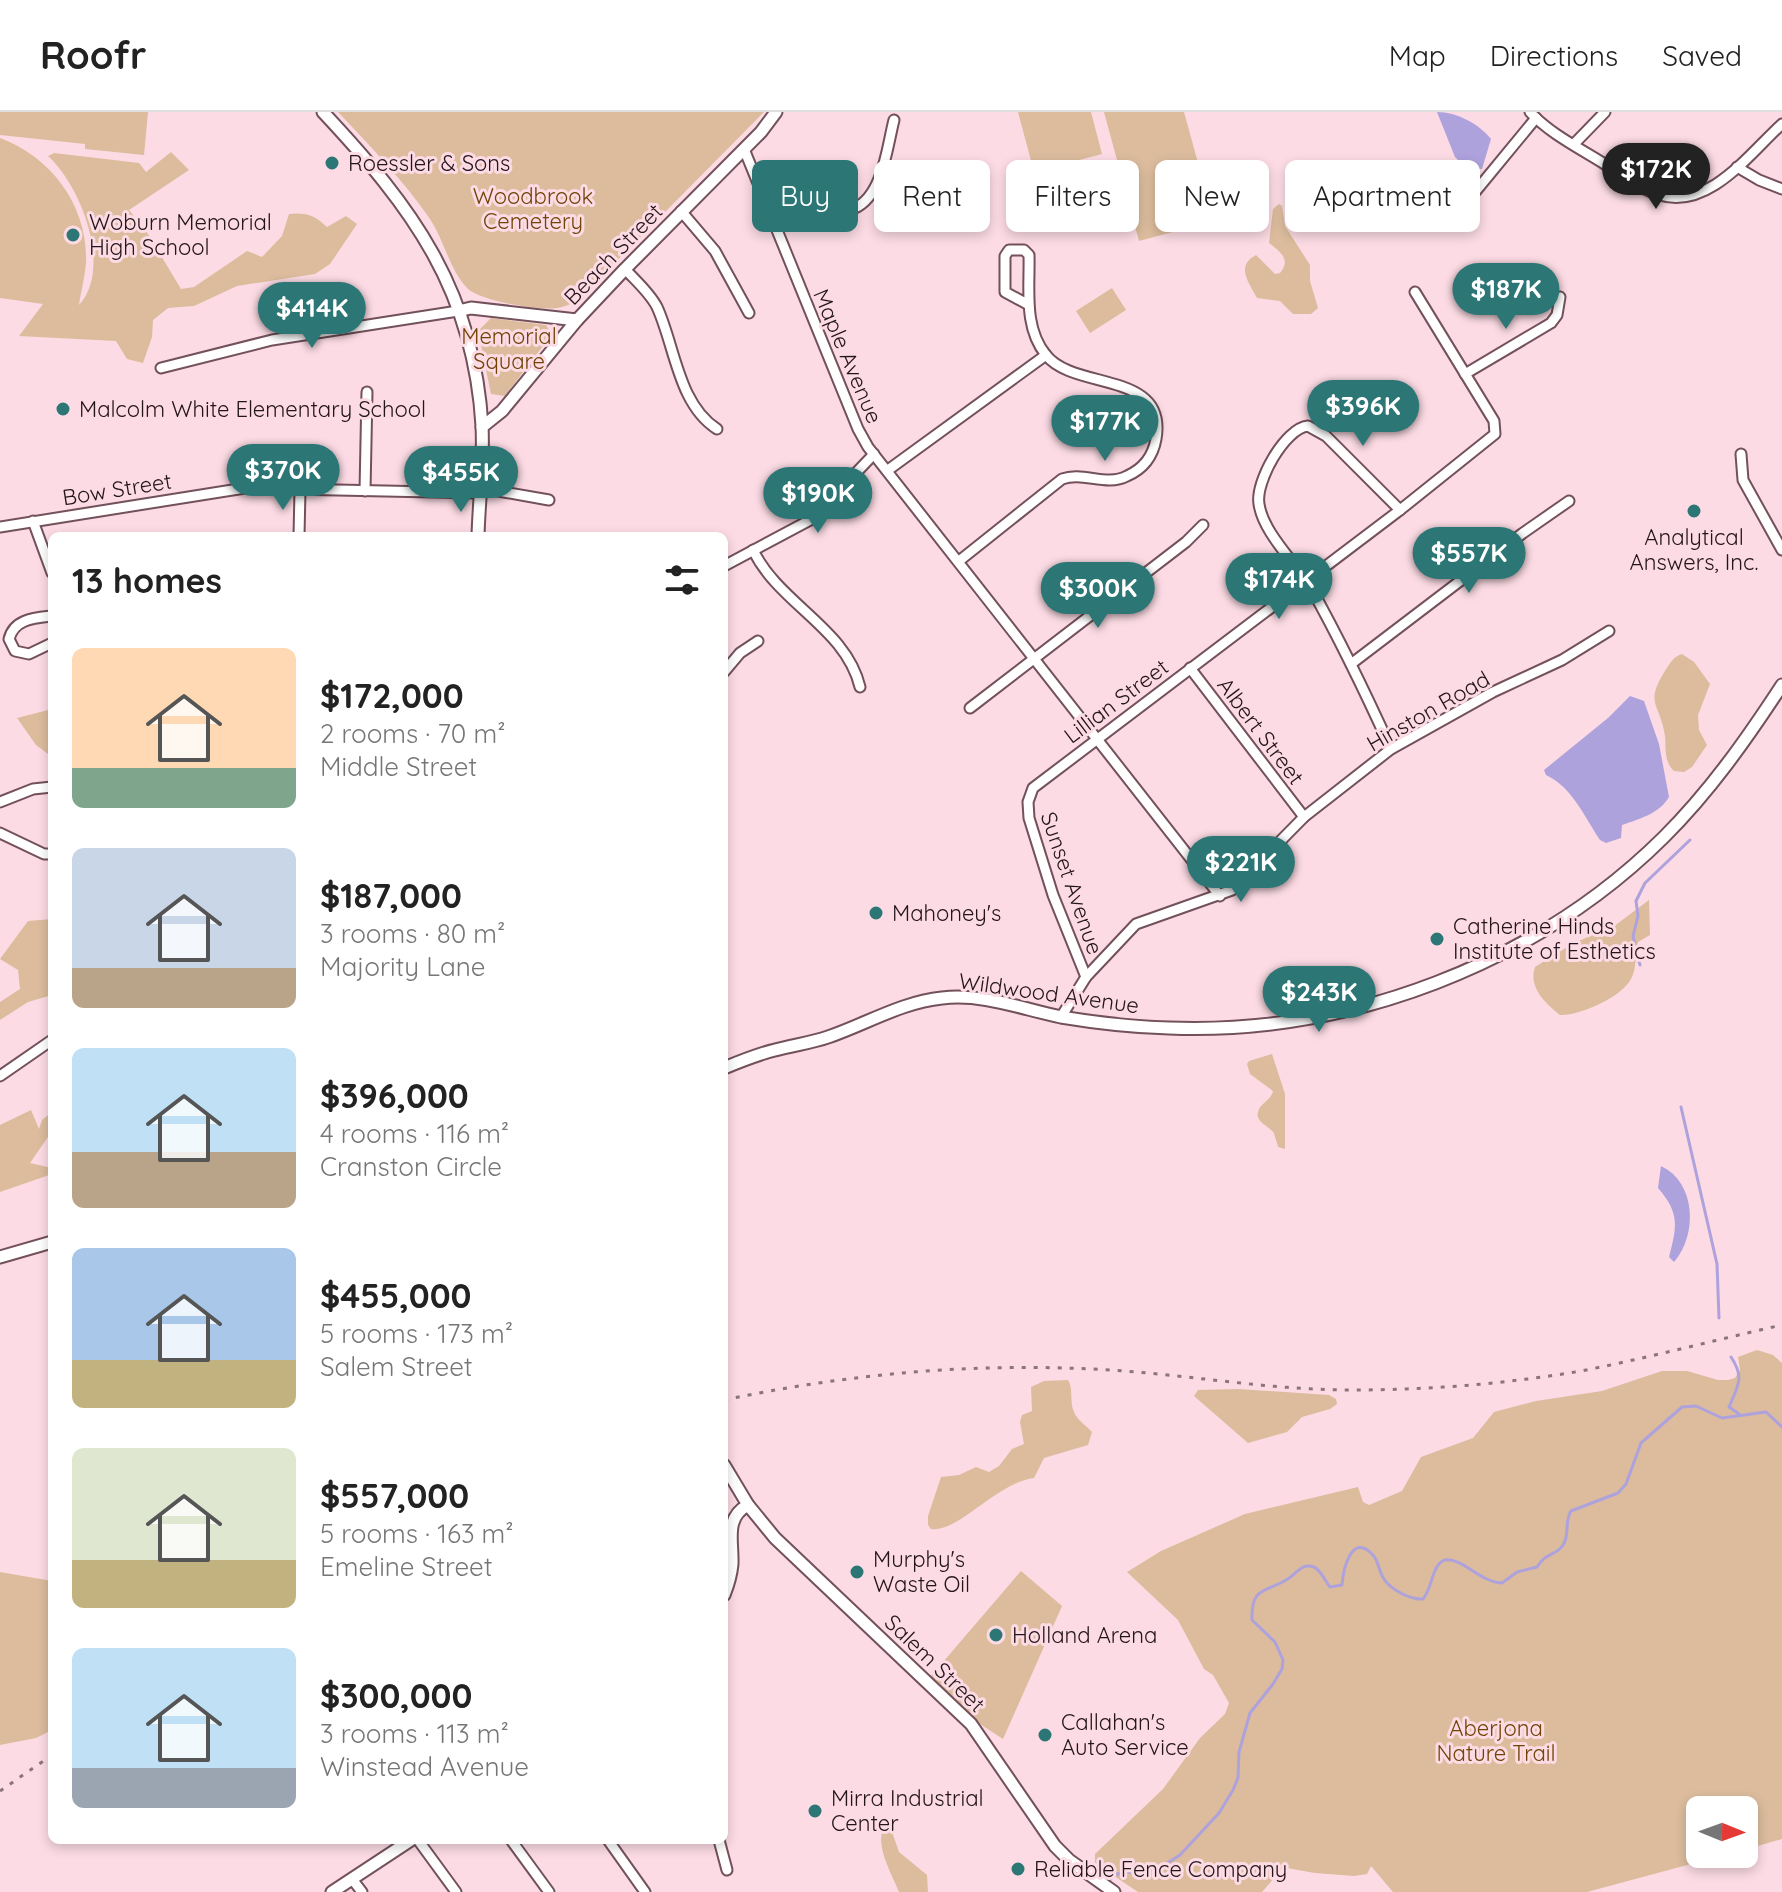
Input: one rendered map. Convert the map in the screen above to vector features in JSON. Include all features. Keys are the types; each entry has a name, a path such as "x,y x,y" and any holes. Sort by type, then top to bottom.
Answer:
{"street":[{"path":"323,112 369,161 408,211 437,259 458,311 475,375 482,427 478,532"},
{"name":"Beach Street","path":"482,427 517,395 577,320 744,149 776,112"},
{"path":"1574,144 1605,112"},
{"path":"1480,185 1533,115 1648,190 1667,197 1684,197 1710,188 1782,124"},
{"path":"858,205 869,196 878,178 894,120"},
{"name":"Maple Avenue","path":"744,149 752,169"},
{"path":"1737,167 1782,189"},
{"path":"681,211 715,251 749,313"},
{"name":"Maple Avenue","path":"777,232 858,429 874,454 1220,896"},
{"path":"959,561 1062,479 1080,476 1120,479 1141,468 1156,442 1157,423 1146,400 1129,390 1063,367 1046,355 1030,317 1029,255 1024,250 1009,250 1005,256 1005,292 1029,305"},
{"path":"625,269 654,303 686,387 701,415 717,429"},
{"path":"1415,292 1465,374 1551,323 1557,315 1560,297"},
{"path":"161,368 272,340 474,309 577,320"},
{"path":"888,470 1046,355"},
{"name":"Lillian Street","path":"1028,799 1035,786 1096,738 1491,439 1495,432 1494,421 1465,374"},
{"path":"365,491 367,392"},
{"path":"1391,749 1351,664 1306,580 1260,511 1258,497 1262,482 1284,441 1295,429 1308,426 1320,431 1400,510"},
{"path":"728,564 815,517 874,454"},
{"path":"1741,454 1743,480 1782,550"},
{"name":"Bow Street","path":"0,527 240,489 480,491 549,500"},
{"path":"299,532 300,490"},
{"path":"1351,664 1569,501"},
{"path":"33,521 48,562"},
{"path":"970,708 1186,542 1203,525"},
{"path":"753,550 763,569 844,650 855,667 860,687"},
{"path":"48,617 20,623 12,629 9,639 15,651 24,654 48,645"},
{"name":"Hinston Road","path":"1061,1017 1086,977 1138,922 1220,896 1239,885 1304,817 1391,749 1493,692 1562,660 1609,631"},
{"path":"728,667 740,653 758,641"},
{"name":"Albert Street","path":"1190,668 1304,817"},
{"name":"Wildwood Avenue","path":"728,1067 770,1051 819,1041 931,999 984,999 1061,1017 1178,1029 1275,1023 1366,1006 1415,990 1470,969 1556,922 1647,853 1725,770 1782,685"},
{"path":"0,802 33,789 48,787"},
{"name":"Sunset Avenue","path":"1028,799 1028,816 1043,864 1086,977"},
{"path":"0,833 48,854"},
{"path":"0,1076 48,1043"},
{"path":"0,1257 48,1243"},
{"name":"Salem Street","path":"728,1472 748,1505 789,1553 954,1706 984,1741 1055,1846 1108,1888"},
{"path":"728,1525 740,1509 748,1505"},
{"path":"728,1533 732,1563 728,1579"},
{"path":"332,1892 405,1844"},
{"path":"421,1844 456,1892"},
{"path":"514,1844 549,1892"},
{"path":"611,1844 645,1892"},
{"path":"720,1844 727,1870"},
{"path":"352,1879 362,1892"}],"green space":[{"path":"0,112 148,112 144,155 85,149 85,144 0,135"},
{"name":"Woodbrook Cemetery","path":"338,112 764,112 579,299 563,307 548,309 497,301 468,289 456,273 435,227 420,205"},
{"path":"1018,112 1091,112 1102,154 1079,160 1031,160"},
{"path":"1104,112 1184,112 1197,160 1155,160 1155,232 1173,232 1139,241 1137,232 1139,232 1139,160 1117,160"},
{"name":"Woburn Memorial High School","path":"0,138 36,158 51,171 73,204 85,242 86,262 79,305 89,289 93,250 89,228 72,187 48,156 54,153 139,163 146,172 171,152 189,170 129,210 145,229 181,289 194,287 247,251 262,257 282,236 289,214 310,215 327,227 346,216 357,224 330,264 315,274 237,286 194,306 168,308 153,320 152,337 143,363 127,359 116,341 19,336 43,304 0,298"},
{"path":"1279,204 1282,206 1285,232 1289,232 1310,265 1310,281 1318,308 1311,314 1293,314 1280,301 1257,298 1248,281 1246,264 1256,255 1275,274 1280,273 1285,264 1283,256 1269,243 1273,209"},
{"path":"1112,288 1126,310 1090,333 1076,311"},
{"name":"Memorial Square","path":"491,318 546,325 552,334 505,396 491,394 478,331"},
{"path":"1682,654 1694,662 1710,684 1698,715 1699,730 1707,745 1692,767 1684,772 1674,771 1669,763 1663,725 1654,697 1668,665"},
{"path":"48,710 48,754 36,745 17,718"},
{"path":"1649,900 1650,935 1638,942 1634,970 1626,986 1599,1004 1560,1015 1536,988 1535,967 1570,945 1617,924"},
{"path":"48,919 48,996 28,1002 0,1020 0,1002 20,989 18,970 0,959 28,921"},
{"path":"1272,1054 1285,1094 1285,1149 1278,1147 1274,1133 1260,1121 1258,1115 1273,1091 1250,1074 1247,1064"},
{"path":"31,1110 39,1129 42,1120 48,1115 48,1137 30,1163 48,1167 48,1175 0,1192 0,1125"},
{"name":"Aberjona Nature Trail","path":"1757,1350 1773,1355 1782,1363 1782,1839 1758,1846 1758,1796 1686,1796 1686,1865 1587,1892 1393,1892 1371,1866 1367,1874 1354,1876 1287,1868 1281,1870 1262,1892 1138,1892 1095,1863 1095,1854 1163,1789 1200,1738 1225,1714 1229,1703 1213,1675 1204,1669 1178,1620 1127,1572 1161,1551 1245,1514 1358,1487 1363,1502 1369,1505 1402,1491 1421,1457 1473,1438 1494,1412 1536,1401 1602,1391 1662,1371 1687,1371 1728,1380 1735,1378 1740,1370 1738,1357"},
{"path":"1068,1380 1074,1412 1092,1432 1088,1445 1044,1458 1034,1478 1006,1489 953,1523 931,1529 928,1516 941,1477 959,1475 976,1467 989,1472 999,1466 1012,1449 1024,1444 1020,1422 1022,1415 1032,1411 1031,1387 1044,1381"},
{"path":"1238,1389 1329,1395 1336,1399 1337,1404 1302,1417 1287,1432 1248,1443 1194,1396 1198,1390"},
{"path":"1021,1571 1062,1606 1003,1739 980,1724 931,1676"},
{"path":"0,1572 48,1580 48,1732 36,1738 0,1745"},
{"path":"886,1824 890,1826 899,1852 927,1875 928,1892 899,1892 882,1848 882,1831"}],"shaded area":[{"path":"1437,112 1467,120 1491,139 1482,169 1480,160 1458,160"},
{"path":"1630,696 1644,701 1659,744 1669,797 1654,812 1622,825 1621,838 1606,843 1600,840 1570,795 1544,770"},
{"path":"1661,1166 1681,1184 1690,1210 1687,1238 1674,1262 1669,1257 1675,1221 1670,1205 1658,1188"}],"waterway":[{"path":"1640,965 1633,936 1638,916 1636,901 1645,883 1690,840"},
{"path":"1681,1107 1717,1264 1719,1318"},
{"path":"1731,1357 1739,1376 1729,1407 1739,1414"},
{"path":"1108,1882 1114,1875 1158,1869 1180,1855 1219,1813 1233,1790 1250,1713 1282,1669 1283,1660 1275,1642 1252,1620 1252,1609 1260,1592 1306,1566 1316,1568 1330,1587 1342,1585 1350,1556 1359,1548 1373,1555 1387,1583 1413,1598 1423,1599 1437,1567 1444,1560 1458,1562 1486,1579 1502,1583 1517,1572 1537,1567 1560,1548 1565,1541 1571,1511 1618,1493 1626,1484 1641,1443 1682,1407 1696,1406 1722,1418 1766,1412 1782,1427"}],"railway":[{"path":"728,1399 868,1377 1012,1368 1110,1370 1321,1389 1380,1390 1466,1385 1581,1371 1782,1325"},
{"path":"0,1791 48,1758"}],"place":[{"name":"Roessler & Sons","path":"332,163"},
{"name":"Woburn Memorial High School","path":"73,235"},
{"name":"Malcolm White Elementary School","path":"63,409"},
{"name":"Analytical Answers, Inc.","path":"1694,511"},
{"name":"Mahoney's","path":"876,913"},
{"name":"Catherine Hinds Institute of Esthetics","path":"1437,939"},
{"name":"Murphy's Waste Oil","path":"857,1572"},
{"name":"Holland Arena","path":"996,1635"},
{"name":"Callahan's Auto Service","path":"1045,1735"},
{"name":"Mirra Industrial Center","path":"815,1811"},
{"name":"Reliable Fence Company","path":"1018,1869"}]}
